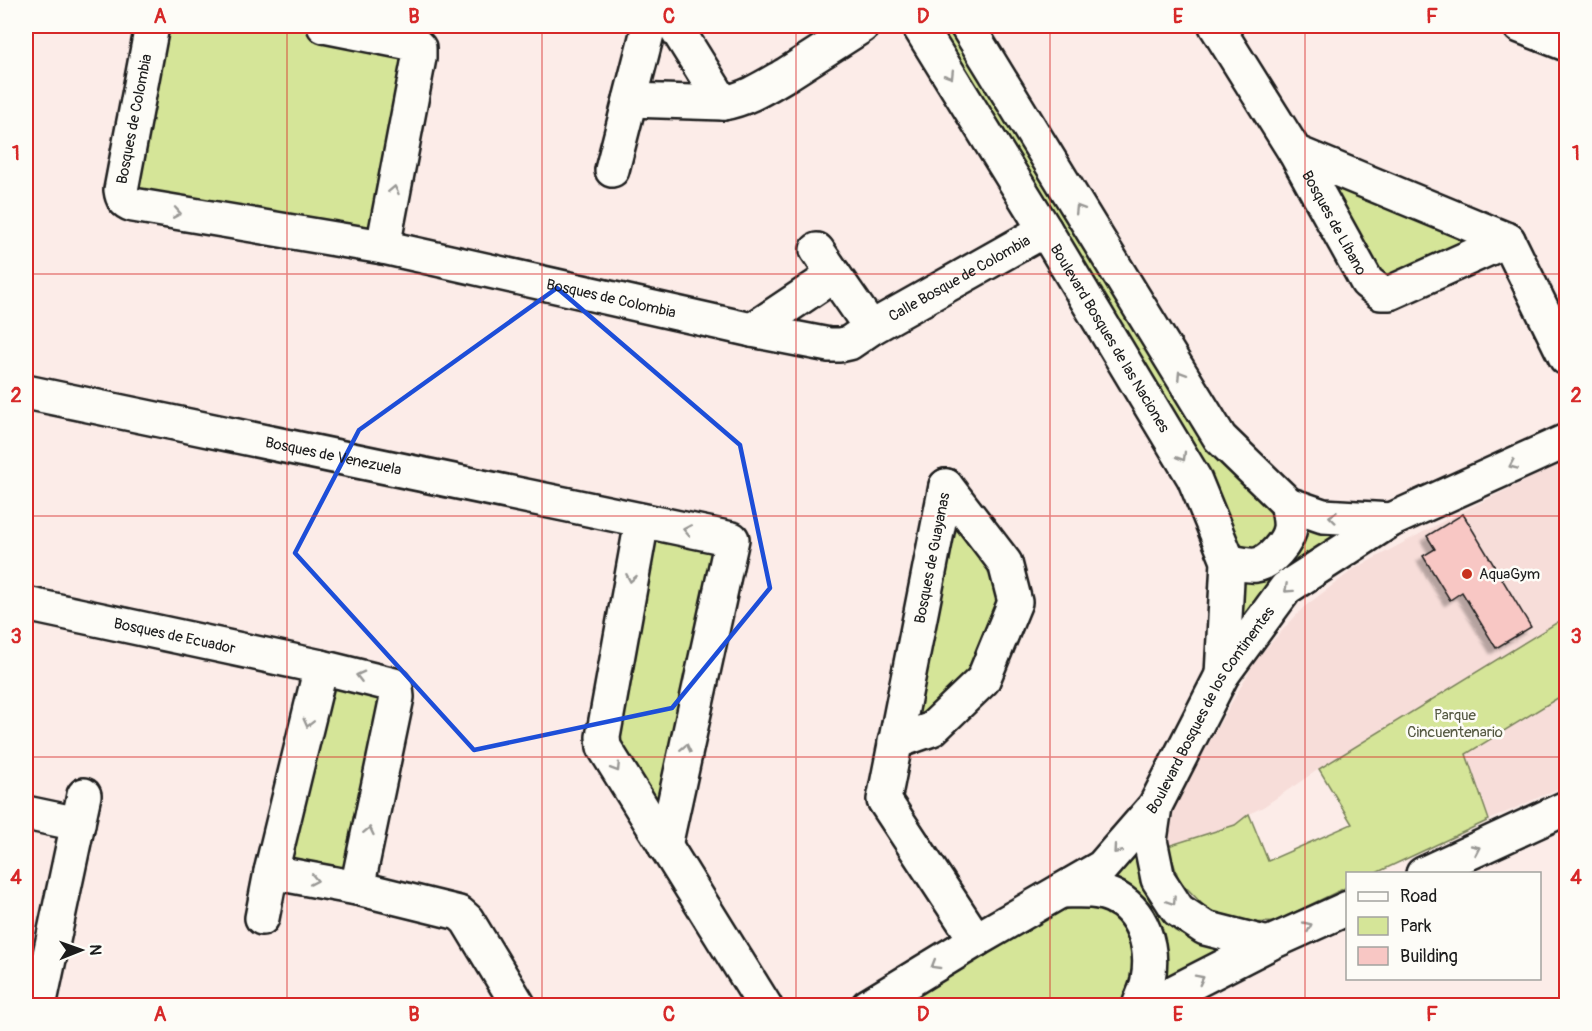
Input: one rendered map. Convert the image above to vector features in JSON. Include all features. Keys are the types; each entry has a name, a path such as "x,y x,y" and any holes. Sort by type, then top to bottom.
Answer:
{"street":[{"name":"Bosques de Colombia","path":"152,26 120,190 126,203 383,248 752,330 829,345 840,345"},
{"path":"324,26 410,43 419,48 383,248"},
{"path":"612,170 649,26"},
{"path":"675,26 723,103"},
{"path":"630,100 723,103 736,101 751,95 862,26"},
{"name":"Boulevard Bosques de las Naciones","path":"919,26 1194,478 1228,561 1222,675"},
{"path":"967,26 1220,438 1288,504 1323,516 1391,520"},
{"name":"Bosques de Líbano","path":"1216,26 1295,152 1367,282 1381,293 1390,293 1508,240"},
{"path":"1520,26 1566,44"},
{"name":"Bosques de Líbano","path":"1295,152 1508,240"},
{"name":"Calle Bosque de Colombia","path":"840,345 849,343 871,328 1045,230"},
{"path":"1508,240 1566,358"},
{"name":"Calle Bosque de Colombia","path":"752,330 825,262 871,328"},
{"name":"Bosques de Venezuela","path":"26,392 732,539 665,846"},
{"name":"Boulevard Bosques de los Continentes","path":"868,1005 1102,867 1155,806 1222,675 1286,588 1391,520 1566,441"},
{"name":"Bosques de Guayanas","path":"896,742 932,729 983,680 1015,602 1005,562 946,486 884,800 976,940"},
{"path":"1228,561 1258,565 1268,560 1286,539 1290,528 1288,504"},
{"path":"642,521 603,742 606,751 765,1005"},
{"name":"Bosques de Ecuador","path":"26,604 321,667 391,684 396,688 397,693 357,888"},
{"path":"262,918 321,667"},
{"path":"1155,806 1150,840 1158,879 1178,910 1205,928 1268,944"},
{"path":"1425,872 1566,808"},
{"path":"26,813 81,810 39,1005"},
{"path":"271,872 357,888 459,913 467,920 519,1005"},
{"path":"1061,891 1090,891 1112,896 1132,910 1145,932 1150,955 1148,981 1138,1005"},
{"path":"1148,1005 1268,944 1346,908"}],"highlighted area":[{"path":"557,288 740,445 770,588 672,708 474,750 295,553 359,430"}],"shaded area":[{"path":"1566,461 1566,617 1319,769 1235,825 1168,846 1174,804 1257,658 1304,607 1354,569 1457,514"},
{"path":"1566,693 1566,785 1489,820 1466,754"}],"green space":[{"path":"159,26 284,26 418,50 385,235 133,190"},
{"path":"924,26 975,26 1283,522 1262,552 1238,551"},
{"path":"1320,169 1490,236 1384,283"},
{"path":"951,509 995,564 1000,614 960,691 911,719"},
{"path":"1306,517 1321,533 1335,537 1234,640 1234,571"},
{"path":"649,529 713,541 662,821 615,749"},
{"name":"Parque Cincuentenario","path":"1566,617 1566,693 1466,754 1489,820 1378,872 1346,872 1346,887 1275,922 1240,923 1207,909 1179,880 1168,846 1235,825 1249,814 1268,861 1352,824 1319,769"},
{"path":"339,676 386,687 348,878 290,864 325,688"},
{"path":"1144,835 1139,857 1139,880 1155,911 1175,931 1223,951 1170,979 1155,982 1105,883"},
{"path":"1082,902 1117,918 1135,947 1135,985 1124,1000 1113,1005 899,1006 1051,905"}],"building":[{"name":"AquaGym","path":"1463,514 1531,627 1496,648 1462,592 1450,600 1423,556 1435,549 1427,536"}],"place":[{"name":"AquaGym","path":"1467,574"}]}
